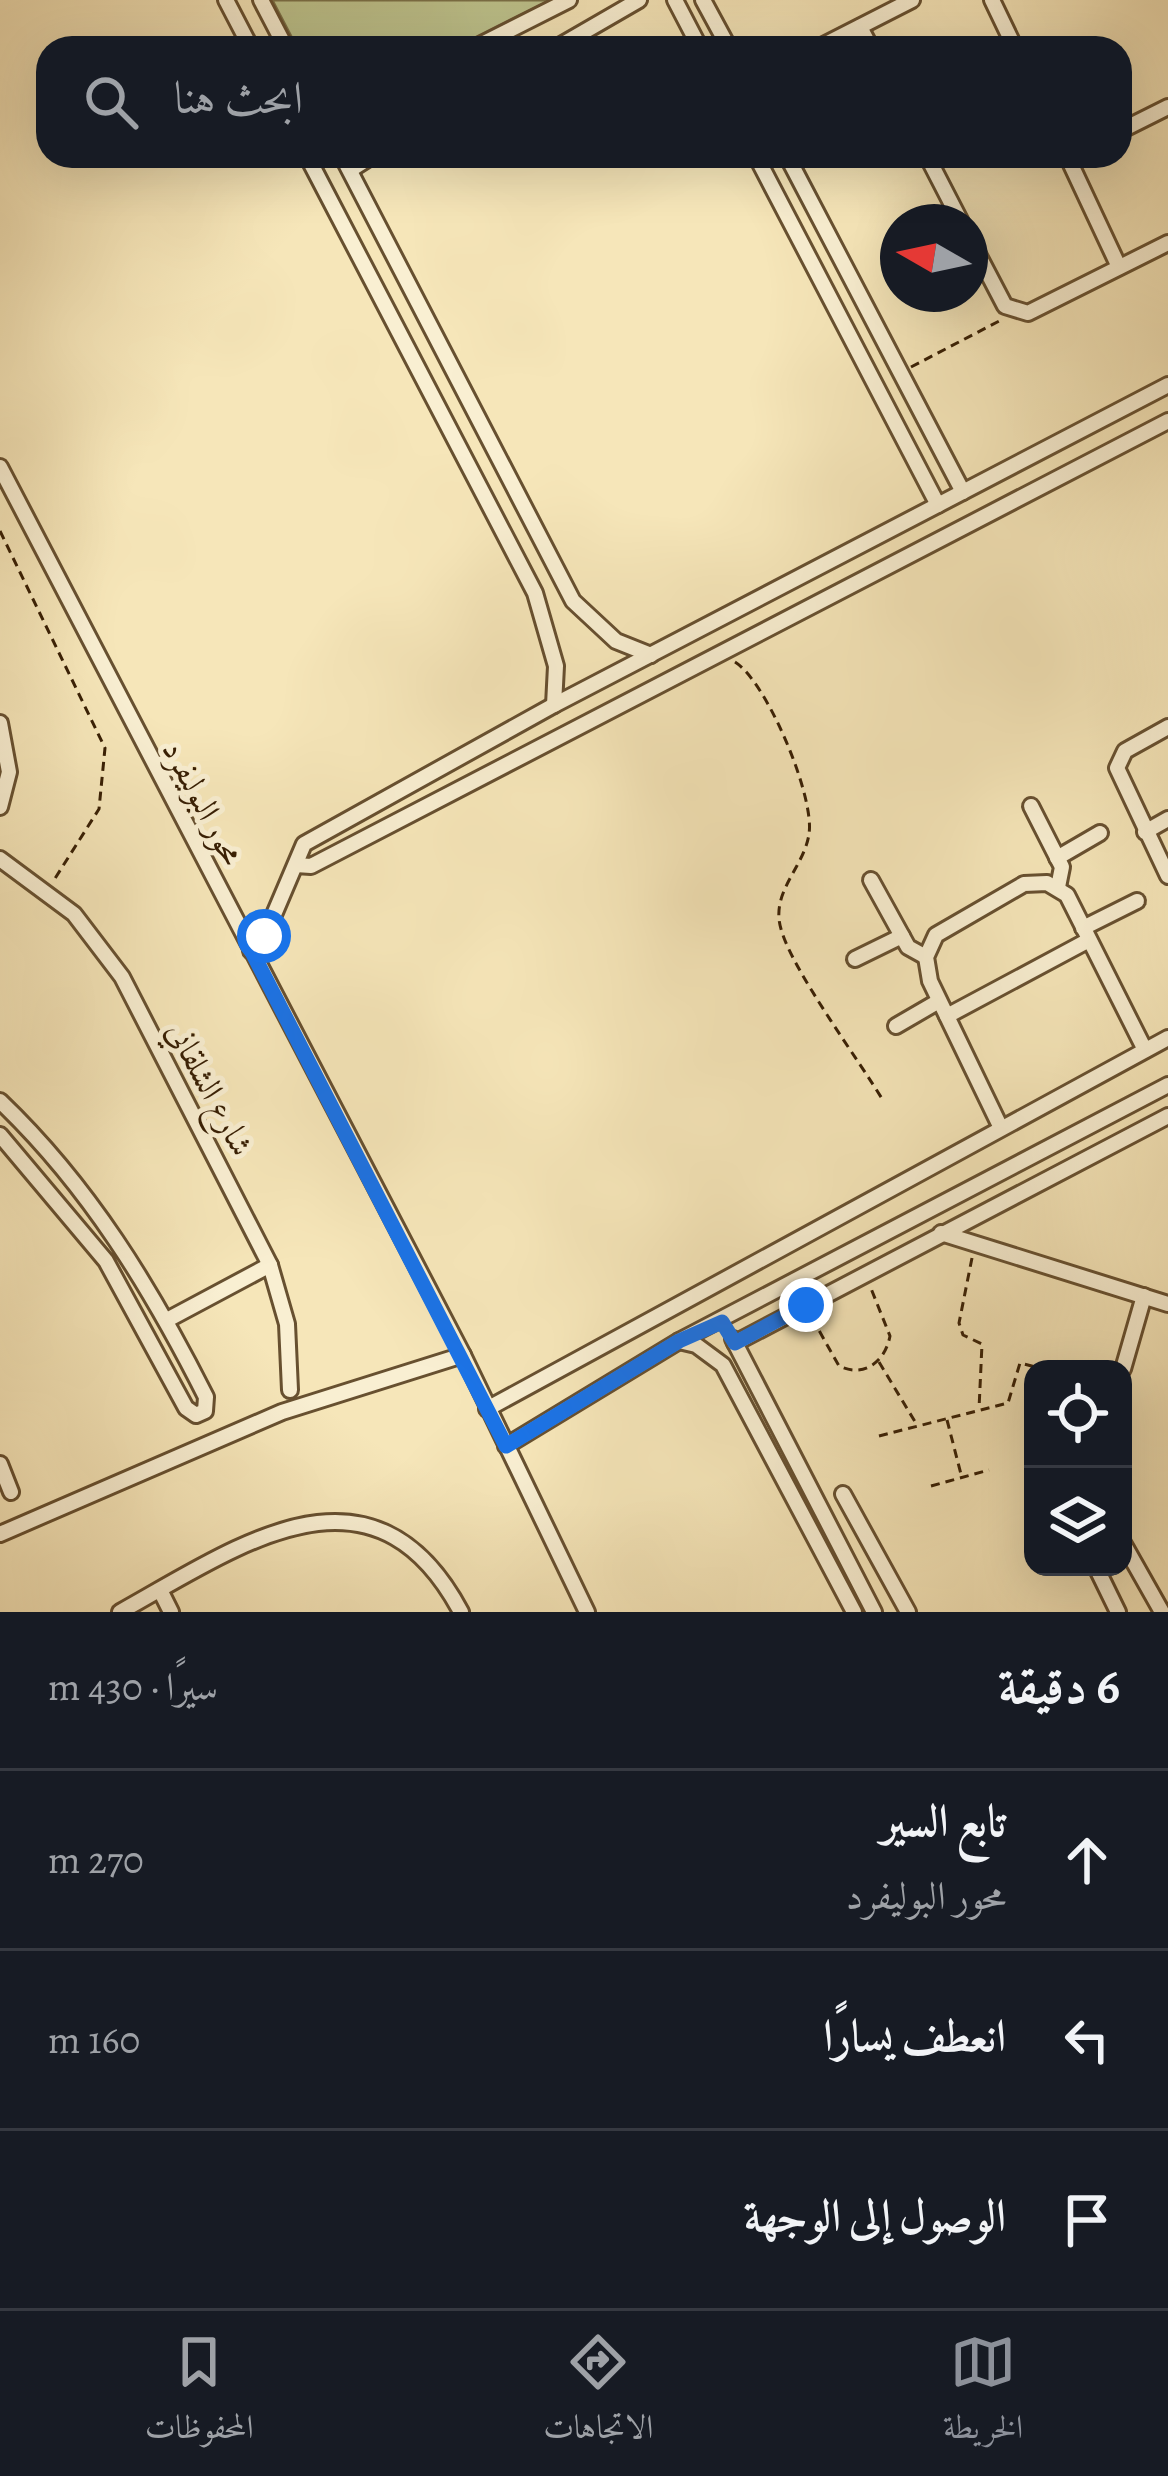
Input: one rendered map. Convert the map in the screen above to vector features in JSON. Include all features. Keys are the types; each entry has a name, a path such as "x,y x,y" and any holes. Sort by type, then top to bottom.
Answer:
{"street":[{"path":"226,0 245,36"},
{"path":"261,0 280,36"},
{"path":"498,36 568,0"},
{"path":"577,36 639,0"},
{"path":"675,0 694,36"},
{"path":"703,0 722,36"},
{"path":"842,36 912,0"},
{"path":"992,0 1009,36"},
{"path":"860,27 865,36"},
{"path":"1132,125 1168,107"},
{"path":"314,168 535,593 556,666 554,705"},
{"path":"349,168 573,601 605,634 651,656"},
{"path":"762,168 938,505"},
{"path":"793,168 963,492"},
{"path":"933,168 952,204"},
{"path":"1074,168 1119,267"},
{"path":"988,273 1005,306 1016,313 1039,309 1168,243"},
{"path":"251,950 267,931 296,865 295,855 304,844 554,705 1168,385"},
{"path":"296,865 311,866 1168,421"},
{"name":"محور البوليفرد","path":"0,467 463,1355 587,1612"},
{"path":"837,559 850,586"},
{"path":"0,723 9,772 0,807"},
{"path":"1168,727 1125,751 1117,768 1168,876"},
{"path":"1031,806 1058,858 1062,874 1058,887 1145,1050"},
{"path":"1145,832 1168,819"},
{"path":"1058,858 1100,833"},
{"name":"شارع الشلقاني","path":"0,859 46,891 94,934 116,965 270,1265 287,1324 290,1390"},
{"path":"871,880 913,952 926,957"},
{"path":"1000,1126 940,1001 926,957 936,935 1024,884 1058,887"},
{"path":"947,1016 1136,901"},
{"path":"855,959 902,936"},
{"path":"896,1026 940,1001"},
{"path":"487,1408 1168,1038"},
{"path":"506,1446 679,1341 1168,1085"},
{"path":"0,1101 111,1231 166,1320 208,1401 201,1414 187,1408 106,1261 0,1135"},
{"path":"735,1343 1168,1116"},
{"path":"28,1165 44,1150"},
{"path":"941,1233 1168,1304"},
{"path":"166,1320 270,1265"},
{"path":"1126,1360 1144,1296"},
{"path":"722,1322 874,1612"},
{"path":"679,1341 696,1345 723,1365 854,1612"},
{"path":"0,1534 282,1412 463,1355"},
{"path":"0,1464 11,1492"},
{"path":"843,1494 908,1612"},
{"path":"120,1612 280,1527 342,1521 387,1534 426,1561 461,1612"},
{"path":"854,1572 879,1559"},
{"path":"1132,1559 1162,1612"},
{"path":"1100,1576 1118,1612"},
{"path":"160,1590 171,1612"}],"path":[{"path":"900,373 1016,313"},
{"path":"0,531 105,748 98,809 46,891"},
{"path":"717,655 758,680 808,806 806,846 780,899 783,935 884,1102"},
{"path":"975,1244 959,1323 963,1335 982,1344 979,1411"},
{"path":"806,1305 839,1366 857,1372 887,1349 890,1330 864,1274"},
{"path":"878,1360 917,1425"},
{"path":"879,1436 1008,1403 1020,1363 1024,1364"},
{"path":"947,1419 962,1478"},
{"path":"932,1486 989,1470"}],"green space":[{"path":"272,0 551,0 480,36 291,36"}],"route":[{"path":"264,936 251,950 506,1446 679,1341 722,1322 735,1343 806,1305"}]}
